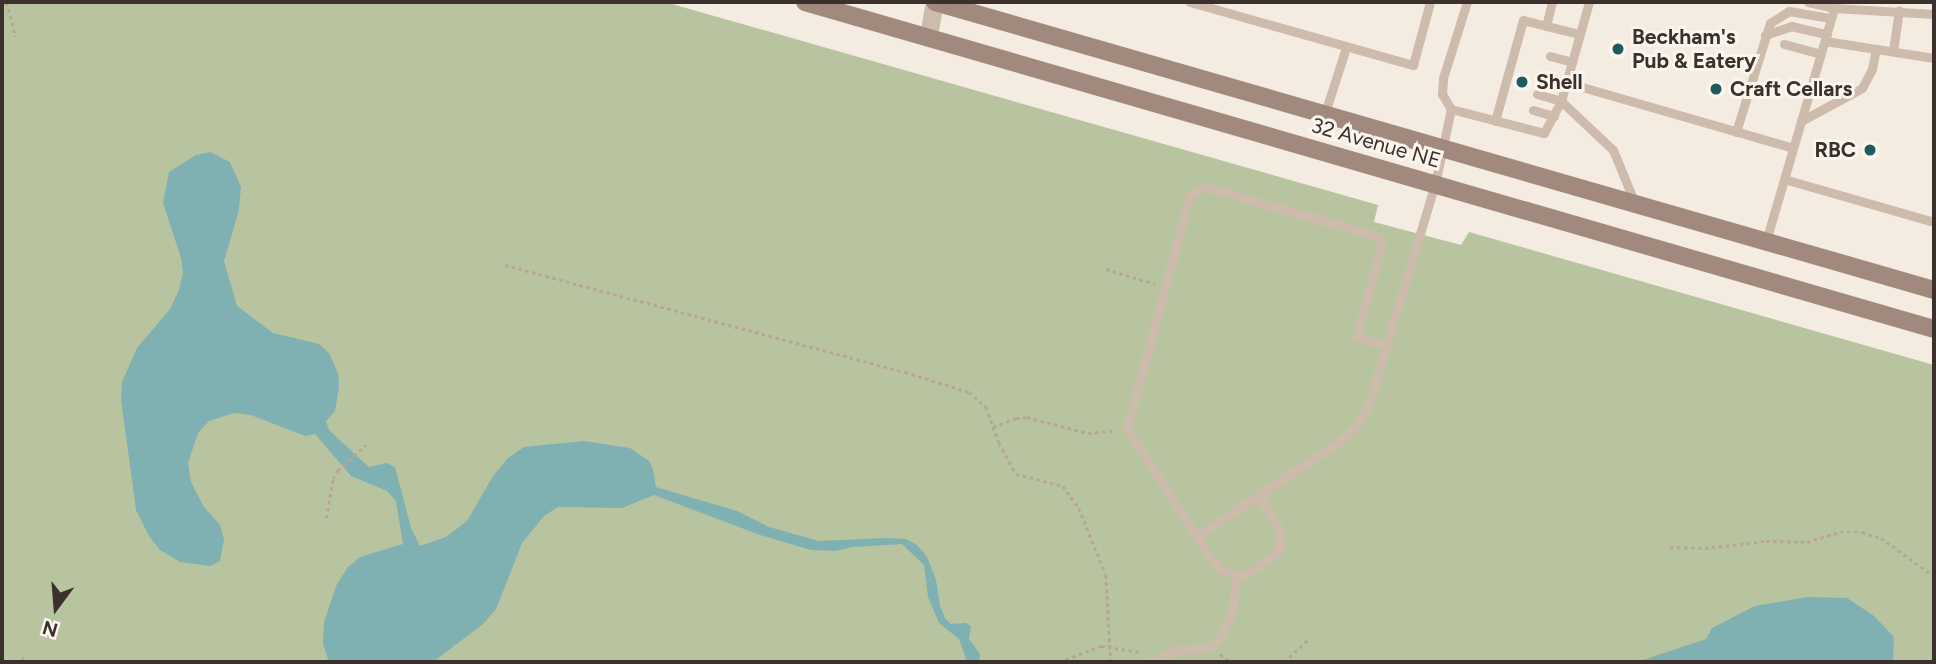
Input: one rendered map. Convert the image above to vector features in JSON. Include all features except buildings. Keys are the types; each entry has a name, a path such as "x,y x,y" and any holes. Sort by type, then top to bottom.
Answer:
{"main road":[{"name":"32 Avenue NE","path":"805,2 1934,329"},
{"name":"32 Avenue NE","path":"935,2 1934,289"}],"street":[{"path":"929,36 935,2"}],"lane":[{"path":"1190,2 1413,65 1430,2"},
{"path":"1197,536 1356,427 1368,407 1436,184 1451,109 1442,94 1443,78 1467,2"},
{"path":"1546,26 1552,2"},
{"path":"1451,109 1544,133 1561,101 1589,2"},
{"path":"1808,2 1834,8 1899,10 1914,7 1934,14"},
{"path":"1766,241 1834,8"},
{"path":"1893,51 1899,10"},
{"path":"1736,132 1770,23 1790,11 1830,19"},
{"path":"1494,121 1523,20 1579,34"},
{"path":"1765,35 1791,26 1826,38 1934,58"},
{"path":"1784,44 1821,54"},
{"path":"1325,113 1346,47"},
{"path":"1515,47 1527,50"},
{"path":"1801,121 1862,88 1872,69 1876,49"},
{"path":"1550,56 1572,62"},
{"path":"1510,66 1521,70"},
{"path":"1544,76 1793,148"},
{"path":"1504,86 1516,89"},
{"path":"1537,94 1561,101 1613,150 1634,201"},
{"path":"1500,101 1512,105"},
{"path":"1533,110 1555,116"},
{"path":"1784,179 1934,220"},
{"path":"1258,495 1282,533 1282,543 1269,559 1249,573 1237,575 1222,570 1127,428 1190,195 1199,188 1206,187 1380,237 1382,244 1356,337 1386,345"},
{"path":"1150,662 1162,655 1185,649 1209,648 1222,635 1232,611 1237,575"}],"path":[{"path":"7,2 16,37"},
{"path":"505,265 905,372 969,392 986,407 1016,474 1063,486 1079,508 1106,575 1111,662"},
{"path":"1106,270 1144,281"},
{"path":"993,427 1016,418 1027,417 1088,433 1127,428"},
{"path":"326,518 333,479 338,470 366,445"},
{"path":"1670,547 1704,548 1766,541 1807,542 1840,532 1862,532 1881,538 1934,576"},
{"path":"1284,662 1308,640"},
{"path":"1059,662 1101,646 1162,655"},
{"path":"23,657 24,662"}],"green space":[{"path":"2,2 665,2 1378,205 1374,222 1461,245 1469,232 1934,365 1934,662 2,662"}],"water":[{"path":"210,152 230,162 241,187 239,210 224,261 237,306 273,333 319,344 329,353 338,373 339,387 335,411 326,421 329,430 369,467 387,463 395,467 411,528 420,546 446,537 467,521 493,476 508,458 524,447 584,441 630,448 649,461 656,487 737,511 769,527 819,541 885,538 906,539 917,545 927,557 936,580 945,618 951,624 966,623 971,626 969,639 980,654 979,662 967,662 959,639 939,623 928,597 924,565 902,544 853,547 836,551 811,550 760,535 654,495 622,508 558,507 544,516 522,543 496,609 483,624 433,662 329,662 323,644 324,622 337,584 348,567 360,557 403,544 396,501 387,491 351,476 315,434 305,436 251,415 234,413 209,421 198,433 188,463 191,482 204,507 220,525 224,539 220,561 210,566 180,562 160,550 149,536 136,510 121,399 122,382 137,348 170,309 183,273 181,258 163,203 169,172 196,155"},
{"path":"1808,597 1847,598 1874,616 1894,637 1893,662 1637,662 1706,639 1712,628 1755,606"}],"place":[{"name":"Beckham's Pub & Eatery","path":"1618,49"},
{"name":"Shell","path":"1522,82"},
{"name":"Craft Cellars","path":"1716,89"},
{"name":"RBC","path":"1870,150"}]}
